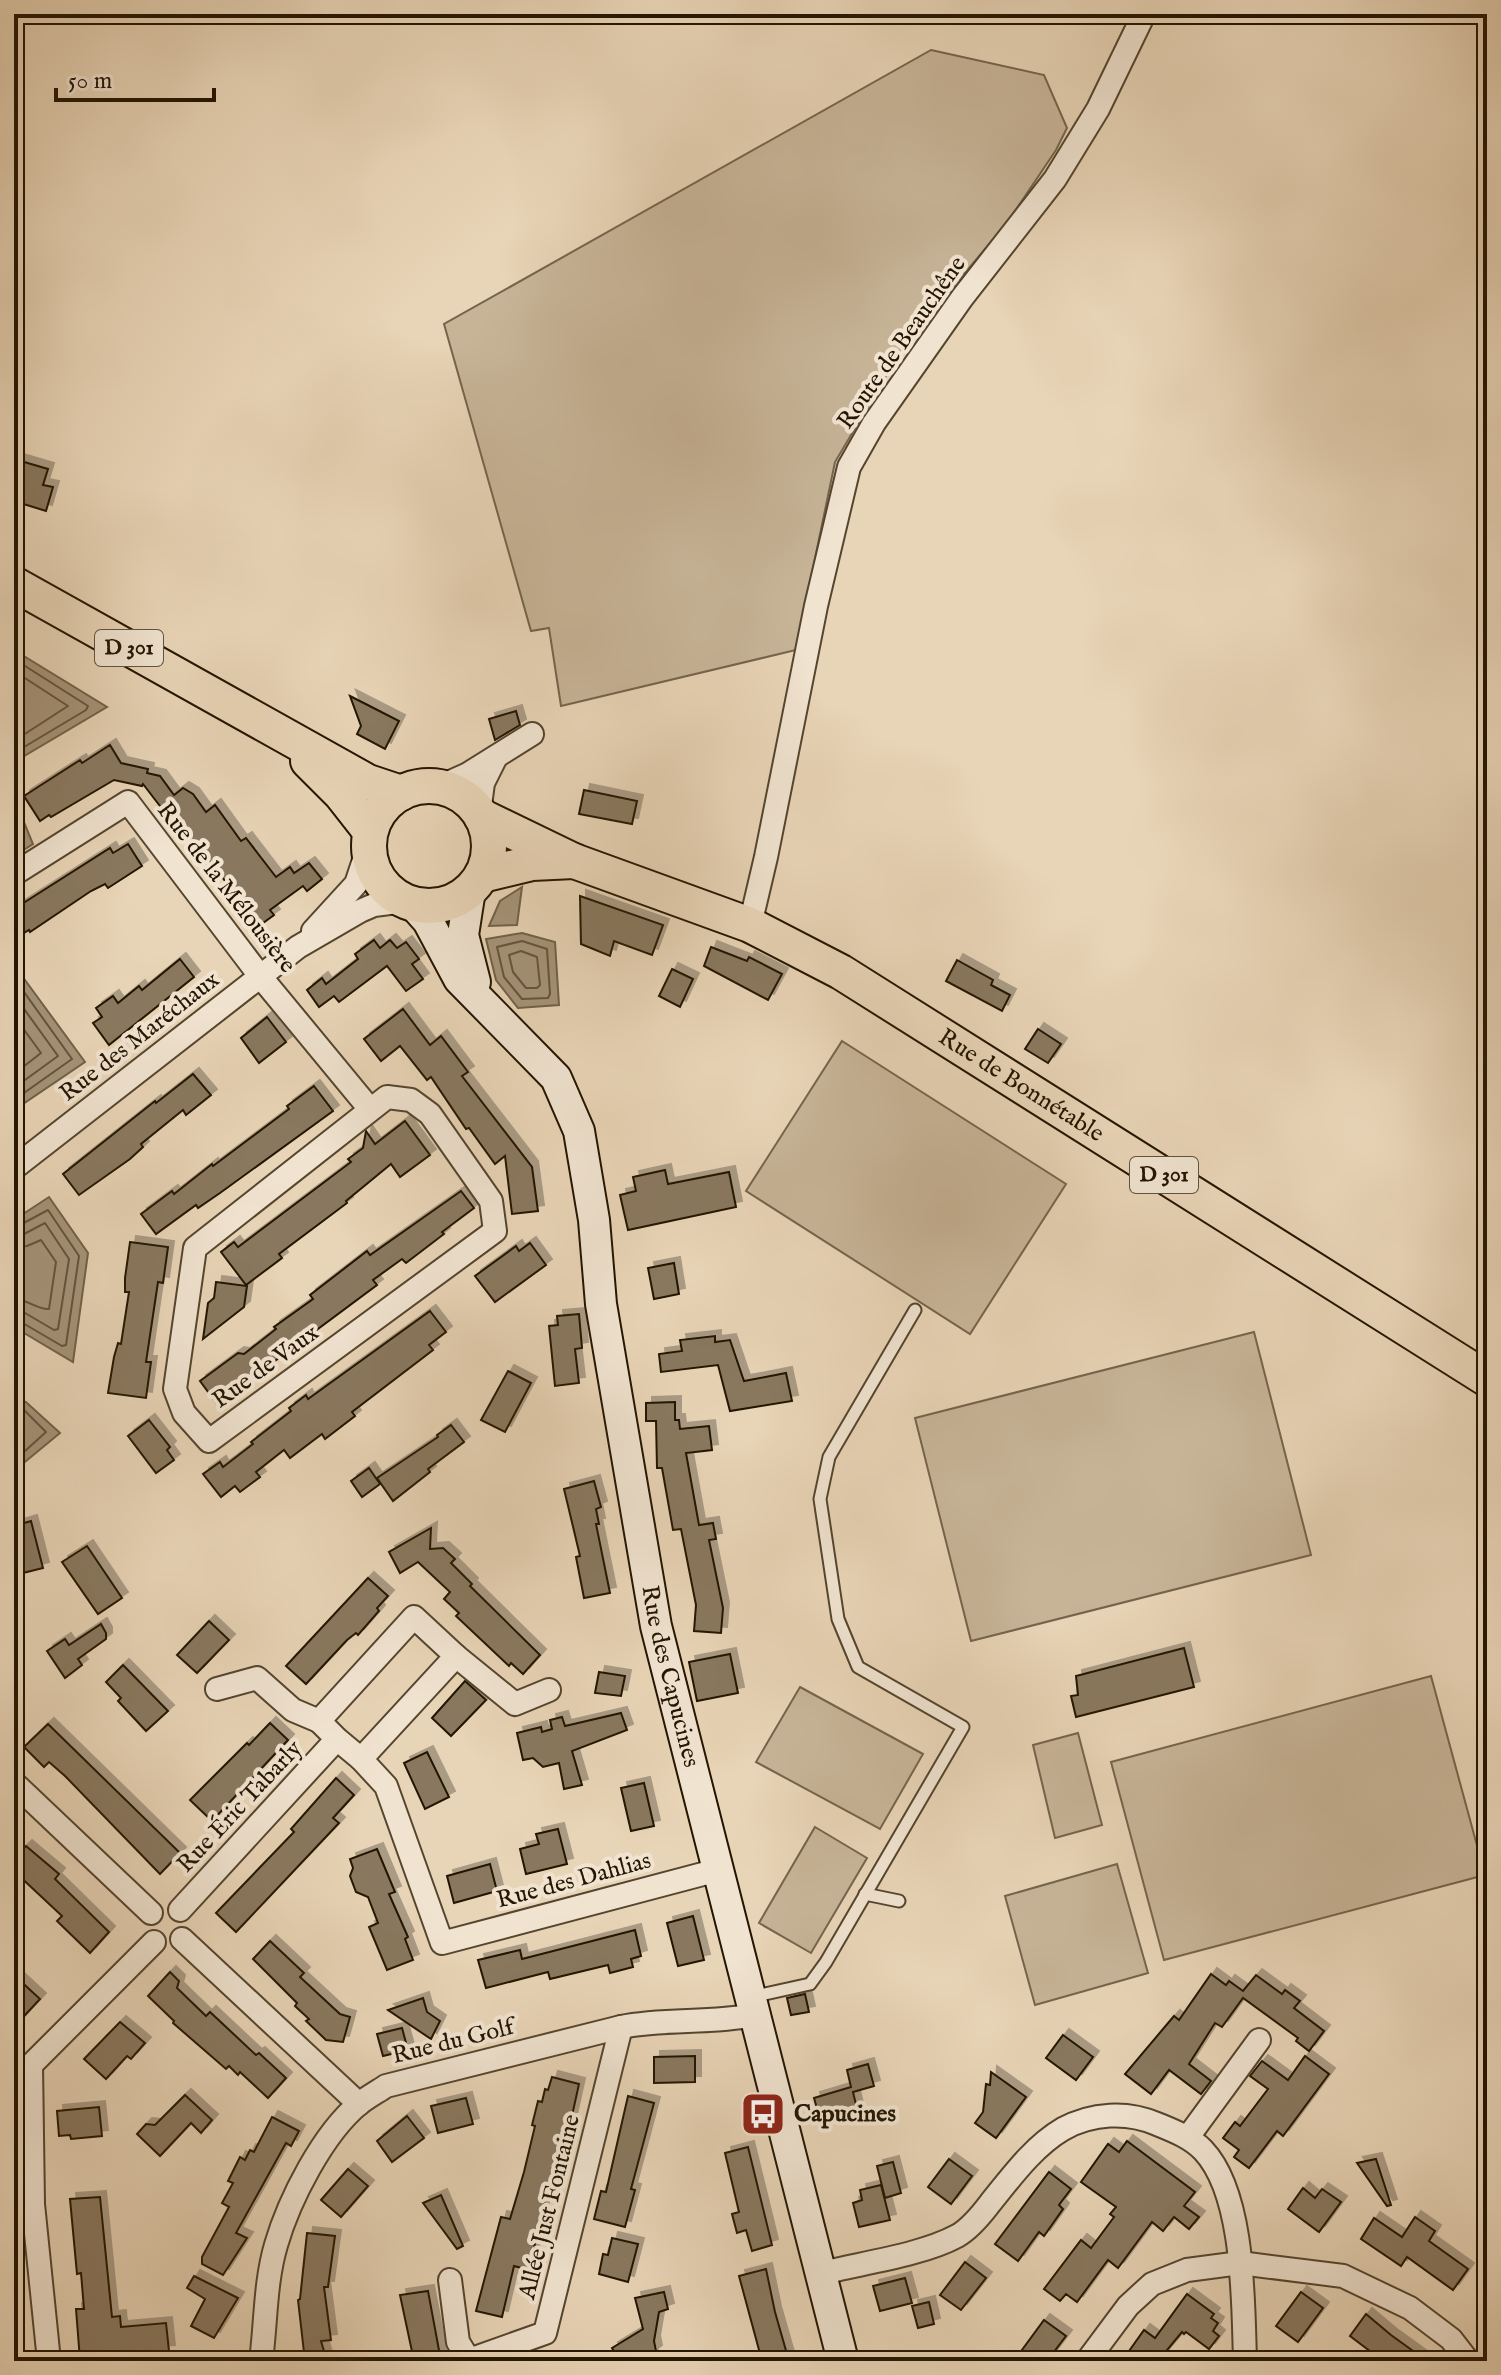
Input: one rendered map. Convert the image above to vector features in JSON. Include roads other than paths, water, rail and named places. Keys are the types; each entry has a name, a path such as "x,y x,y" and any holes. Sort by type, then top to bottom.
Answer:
{"main road":[{"name":"D 301","path":"14,584 368,782 401,793"},
{"name":"D 301","path":"283,735 341,794 370,838"},
{"path":"419,787 439,787 457,793 471,803 487,830 489,845 476,882 454,901 436,906 409,902 389,891 371,864 370,838 377,816 387,802 419,787"},
{"name":"Rue de Bonnétable","path":"480,814 574,861 750,925 841,972 1487,1379"},
{"name":"Rue de Bonnétable","path":"476,882 532,863 574,861"}],"street":[{"name":"Route de Beauchêne","path":"750,925 816,606 849,467 874,423 962,298 1055,179 1098,109 1144,14"},
{"path":"439,787 468,774 532,734"},
{"path":"480,814 483,783 497,755"},
{"name":"Rue de la Mélousière","path":"14,874 128,802 260,976 369,1108"},
{"name":"Rue des Maréchaux","path":"298,947 356,884 370,838"},
{"name":"Rue des Capucines","path":"476,882 463,935 475,982 488,1009"},
{"name":"Rue des Maréchaux","path":"14,1168 298,947 374,905 409,902"},
{"name":"Rue des Capucines","path":"409,902 428,921 459,979 556,1078 579,1131 594,1220 601,1304 656,1626 843,2361"},
{"name":"Rue de Vaux","path":"387,1097 411,1100 430,1114 491,1201 495,1231 209,1441 184,1413 175,1389 195,1248 369,1108 387,1097"},
{"name":"Rue Éric Tabarly","path":"319,1721 414,1617 515,1704 549,1690"},
{"path":"361,1759 456,1656"},
{"name":"Rue Éric Tabarly","path":"217,1689 257,1678 293,1710 319,1721 386,1786 442,1943"},
{"name":"Rue Éric Tabarly","path":"180,1910 337,1739"},
{"path":"14,1783 151,1913"},
{"name":"Rue des Dahlias","path":"442,1943 718,1870"},
{"path":"164,1906 180,1910 187,1925 182,1939 170,1946 154,1942 146,1927 151,1913 164,1906"},
{"path":"182,1939 359,2104"},
{"path":"49,2361 24,2205 31,2065 154,1942"},
{"name":"Rue du Golf","path":"261,2361 268,2284 276,2245 310,2168 332,2134 359,2104 386,2086 621,2027 644,2022 726,2021 753,2006"},
{"name":"Allée Just Fontaine","path":"450,2280 458,2342 469,2360 545,2333 621,2027"},
{"path":"1188,2137 1259,2040"},
{"path":"14,2049 31,2065"},
{"path":"822,2273 958,2236 979,2217 1025,2161 1063,2129 1103,2114 1144,2119 1188,2137 1206,2152 1228,2191 1240,2263 1245,2361"},
{"path":"1087,2361 1128,2306 1152,2284 1187,2270 1240,2263 1343,2276 1410,2308 1451,2339 1468,2361"}],"lane":[{"path":"753,2006 810,1984 963,1727 858,1667 838,1619 820,1499 829,1457 915,1310"},
{"path":"865,1894 899,1901"}],"water":[{"path":"14,650 107,707 14,762"},
{"path":"14,798 33,844 14,856"},
{"path":"522,887 517,925 489,926 500,901"},
{"path":"522,933 555,942 559,1005 518,1008 496,980 486,939"},
{"path":"14,965 85,1062 14,1110"},
{"path":"49,1197 88,1253 73,1362 14,1327 14,1220"},
{"path":"14,1397 26,1402 60,1433 14,1471"}],"place":[{"name":"Capucines","path":"763,2114"}]}
